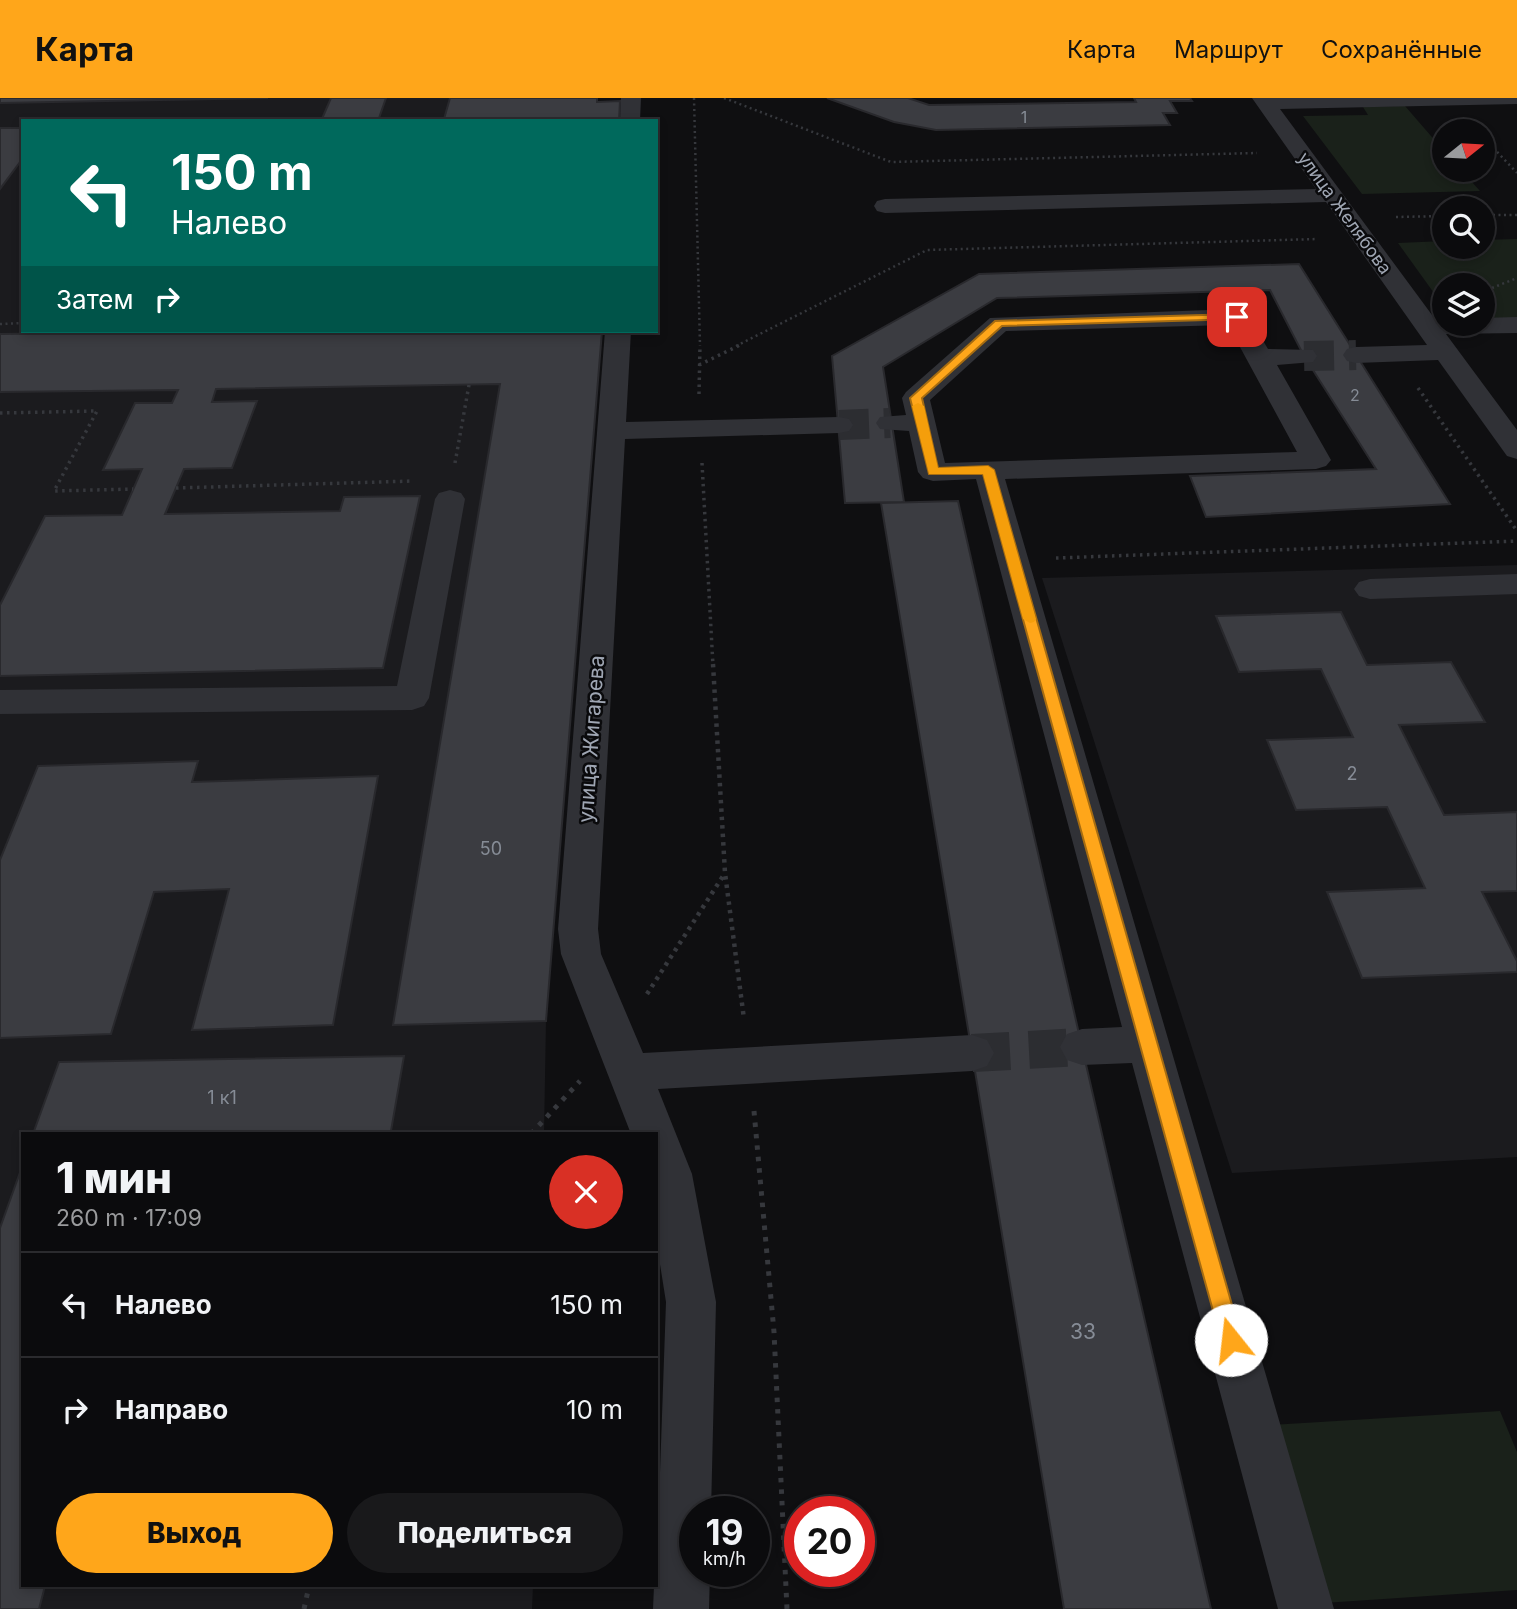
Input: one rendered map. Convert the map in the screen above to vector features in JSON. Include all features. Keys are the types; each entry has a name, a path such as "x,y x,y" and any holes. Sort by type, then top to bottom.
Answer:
{"street":[{"path":"630,119 631,98"},
{"path":"1264,101 1517,99"},
{"name":"улица Желябова","path":"1264,101 1517,450"},
{"path":"885,206 1333,195"},
{"path":"1237,317 1316,460 933,471 922,423 916,398 999,323 1237,317"},
{"path":"1428,327 1517,325"},
{"name":"улица Жигарева","path":"618,333 578,929 581,954 653,1132"},
{"path":"1356,355 1446,352"},
{"path":"1259,358 1304,356"},
{"path":"890,424 922,423"},
{"path":"611,431 839,425"},
{"path":"988,470 1306,1609"},
{"path":"0,702 412,698 451,490"},
{"path":"1370,589 1517,584"},
{"path":"1082,1047 1149,1044"},
{"path":"630,1072 972,1053"},
{"path":"658,1146 669,1174 691,1302 681,1609"}],"path":[{"path":"694,98 700,429 725,873 750,1065 774,1332 787,1609"},
{"path":"724,98 891,162 1262,153"},
{"path":"1495,150 1517,173"},
{"path":"1495,215 1517,215"},
{"path":"1393,218 1432,216"},
{"path":"699,365 927,250 1319,239"},
{"path":"1495,287 1517,278"},
{"path":"0,324 21,324"},
{"path":"176,488 451,490 469,385"},
{"path":"0,413 97,411 54,491 133,489"},
{"path":"1013,559 1517,541"},
{"path":"303,1609 309,1587"}],"shaded area":[{"path":"0,98 597,98 597,102 620,101 619,119 21,119 21,333 602,333 546,1021 544,1132 21,1132 21,1587 533,1587 532,1609 0,1609"},
{"path":"1405,106 1432,137 1432,182 1472,182 1480,191 1362,194 1303,116 1368,115 1363,107"},
{"path":"1517,239 1517,321 1495,322 1495,273 1432,273 1432,290 1398,243 1432,242 1432,259 1495,259 1495,240"},
{"path":"1517,565 1517,1157 1232,1173 1042,578"},
{"path":"1500,1411 1517,1452 1517,1590 1324,1603 1271,1425"}],"building":[{"path":"0,98 268,98 0,103"},
{"path":"331,98 386,98 379,119 322,119"},
{"path":"450,98 597,98 597,102 620,101 619,119 444,119"},
{"path":"827,98 908,98 929,105 1136,102 1134,98 1190,98 1192,101 1170,101 1177,113 1163,113 1170,125 936,130 894,122"},
{"path":"0,128 21,128 21,161 0,189"},
{"path":"1299,264 1450,504 1206,517 1190,476 1376,469 1304,356 1270,290 997,298 883,367 904,502 845,503 832,356 979,274"},
{"path":"602,333 546,1021 393,1025 500,384 216,389 212,402 257,401 232,468 184,469 165,514 340,511 344,497 420,496 383,668 0,676 0,605 45,516 122,515 142,469 103,470 135,403 172,403 178,390 0,392 0,334"},
{"path":"958,501 1211,1609 1064,1609 881,503"},
{"path":"1341,612 1367,665 1451,662 1485,722 1399,725 1444,815 1517,812 1517,891 1482,892 1517,961 1517,972 1362,978 1327,892 1425,888 1387,807 1296,810 1267,740 1353,737 1321,669 1239,672 1216,616"},
{"path":"198,761 192,782 378,776 333,1025 192,1030 229,889 154,892 111,1034 0,1038 0,860 38,766"},
{"path":"404,1056 391,1131 34,1132 59,1062"},
{"path":"21,1170 21,1587 45,1587 39,1609 0,1609 0,1228"}],"tunnel":[{"path":"1304,356 1356,355"},
{"path":"839,425 890,423"},
{"path":"972,1053 1082,1047"}],"slow traffic":[{"path":"918,406 933,471 988,470 1030,619"}],"route":[{"path":"1231,1340 988,470 933,471 916,398 999,323 1237,317"}]}
